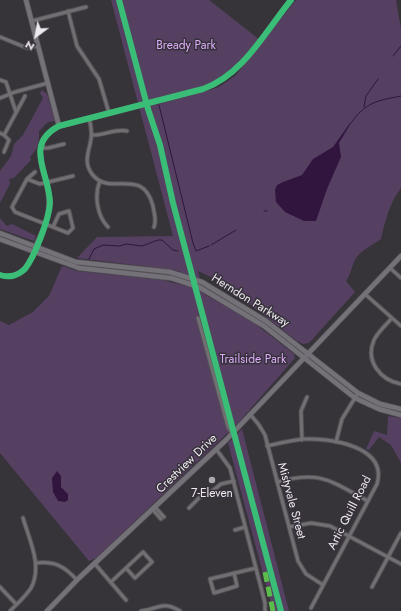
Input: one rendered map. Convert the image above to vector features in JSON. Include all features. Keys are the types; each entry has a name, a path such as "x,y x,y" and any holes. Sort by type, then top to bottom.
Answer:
{"main road":[{"path":"26,0 59,126"},
{"path":"35,249 45,224 50,202 40,157 41,148 47,135 59,126 204,89 223,80 239,66 291,0"},
{"name":"Herndon Parkway","path":"0,233 35,249"},
{"name":"Herndon Parkway","path":"0,239 82,263 170,272 190,278 212,288 257,314 355,398 379,409 401,415"},
{"name":"Crestview Drive","path":"47,611 77,580 154,509 232,433 401,256"},
{"name":"Herndon Parkway","path":"305,355 358,393 380,404 401,409"}],"street":[{"path":"32,21 86,7"},
{"path":"68,12 77,46 99,79 108,113"},
{"path":"0,37 27,48 38,46"},
{"path":"0,80 6,82 16,112"},
{"path":"0,98 48,83"},
{"path":"4,135 25,96"},
{"path":"89,118 92,135 87,161 91,174 100,181 108,184 134,184 143,188 150,199 155,217 154,227"},
{"path":"92,135 98,136 118,130 127,132"},
{"path":"0,133 9,140 4,152"},
{"path":"41,148 64,144"},
{"path":"35,172 27,179 12,207 16,212 45,224 68,233 73,228 69,211 59,214 53,227"},
{"path":"27,179 40,184 73,176"},
{"path":"100,181 96,196 102,219 108,227"},
{"path":"0,280 1,276 9,277 22,272 28,265 35,249"},
{"path":"390,268 401,278"},
{"path":"365,294 401,326"},
{"path":"198,318 228,427 232,433"},
{"path":"392,318 374,341 372,358 375,367 381,375 388,380 401,384"},
{"path":"336,442 342,420 358,393"},
{"path":"302,440 301,412 307,397"},
{"name":"Mistyvale Street","path":"250,414 262,430 268,446 300,566 310,578 323,585"},
{"name":"Artic Quill Road","path":"268,446 302,440 336,442 367,453 376,462 379,470 378,479 368,501 311,608"},
{"path":"216,449 227,462 234,480 265,603 265,611"},
{"path":"277,482 299,476 318,477 331,481 368,501"},
{"path":"189,508 206,492 211,492 221,484 234,480"},
{"path":"154,509 163,518"},
{"path":"10,611 28,592 34,582 36,562 22,518"},
{"path":"289,527 305,523 317,523 330,526 401,564"},
{"path":"235,530 245,527"},
{"path":"372,588 401,533"},
{"path":"111,582 143,552 152,562 135,578 126,568"},
{"path":"36,562 49,562 59,565 77,580"},
{"path":"93,565 111,582 126,600"},
{"path":"234,573 237,586 214,593 210,579 234,573 256,568"},
{"path":"0,587 16,604"},
{"path":"141,611 151,610 162,604 180,611"}],"green space":[{"path":"111,0 209,0 260,40 239,66 217,84 153,103 155,105 219,87 235,76 296,0 396,0 401,29 401,188 391,206 381,239 361,252 356,258 346,281 355,292 309,343 303,344 297,341 217,280 198,271 204,294 253,322 294,354 295,358 238,423 96,558 89,561 0,453 0,321 9,325 33,312 49,296 62,266 77,271 163,280 186,286 183,273 175,270 77,258 97,237 173,236"},
{"path":"42,90 47,94 55,121 48,122 39,131 38,145 30,157 31,160 14,178 9,179 10,184 0,203 0,171 11,156 14,144 23,135 43,98 40,93"},
{"path":"0,218 7,226 12,224 36,236 34,241 0,229"},
{"path":"388,416 401,418 401,463 391,445 379,437 369,450 366,449 374,431 387,435"},
{"path":"242,429 289,611 273,611 228,443"}],"shaded area":[{"path":"350,123 339,143 341,157 327,189 316,221 304,221 285,212 276,202 275,190 277,185 302,175 313,159 333,147"},
{"path":"57,471 61,476 61,487 68,494 68,500 65,502 58,501 53,492 52,478"}],"waterway":[{"path":"393,56 401,46"},
{"path":"364,107 366,96 378,79"},
{"path":"351,123 356,116 372,104 385,99 401,96"},
{"path":"159,105 193,243 196,251 209,246"},
{"path":"211,245 236,230"},
{"path":"89,259 94,249 103,245 120,246 126,244 142,246 158,240 162,240 173,250 178,251"}],"marked path":[{"path":"265,572 273,611"}],"cycle path":[{"path":"119,0 148,109 160,145 173,203 281,611"},
{"path":"0,275 13,276 25,269 37,247 44,227 50,203 40,151 42,142 48,134 59,126 203,89 217,82 230,74 242,63 291,0"}],"place":[{"name":"7-Eleven","path":"212,480"}],"park label":[{"name":"Bready Park","path":"186,46"},
{"name":"Trailside Park","path":"253,360"}]}
